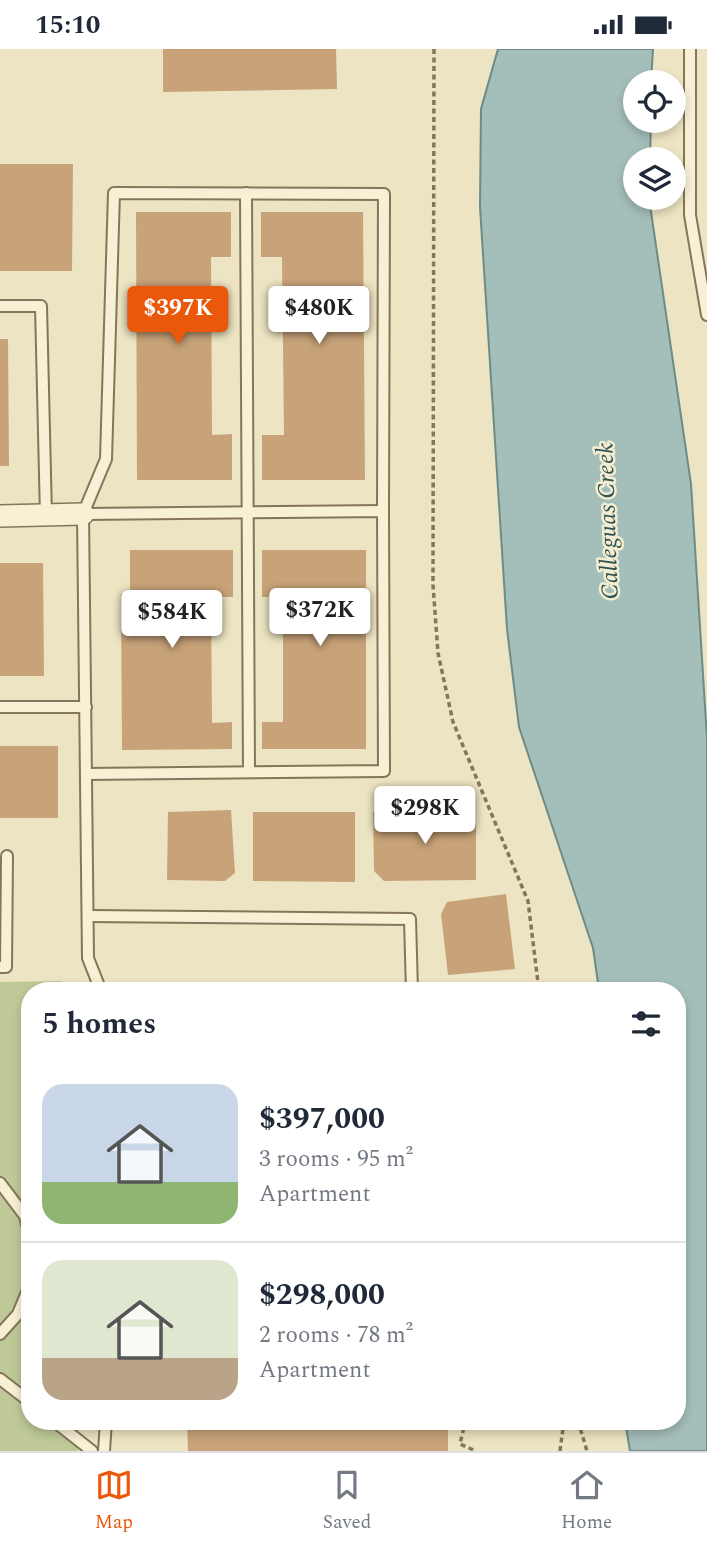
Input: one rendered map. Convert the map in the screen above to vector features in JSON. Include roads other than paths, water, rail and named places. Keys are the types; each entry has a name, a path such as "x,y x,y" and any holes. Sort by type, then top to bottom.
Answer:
{"street":[{"path":"0,516 83,515"}],"lane":[{"path":"690,49 690,215 707,315"},
{"path":"86,774 384,771 384,194 114,193 106,459 83,515 88,958 97,982"},
{"path":"246,193 249,772"},
{"path":"0,306 41,306 46,516"},
{"path":"83,515 383,511"},
{"path":"0,708 86,708"},
{"path":"0,967 6,967 7,856"},
{"path":"88,916 410,919 412,982"},
{"path":"0,1183 21,1211"},
{"path":"0,1334 21,1307"},
{"path":"0,1379 21,1395"},
{"path":"65,1430 92,1451"},
{"path":"104,1451 105,1430"}],"water":[{"name":"Calleguas Creek","path":"498,49 653,49 652,70 623,70 623,133 651,133 650,147 623,147 623,210 651,210 691,484 707,738 707,1451 630,1451 626,1430 686,1430 686,982 598,982 593,948 519,727 507,629 480,207 481,109"}]}
